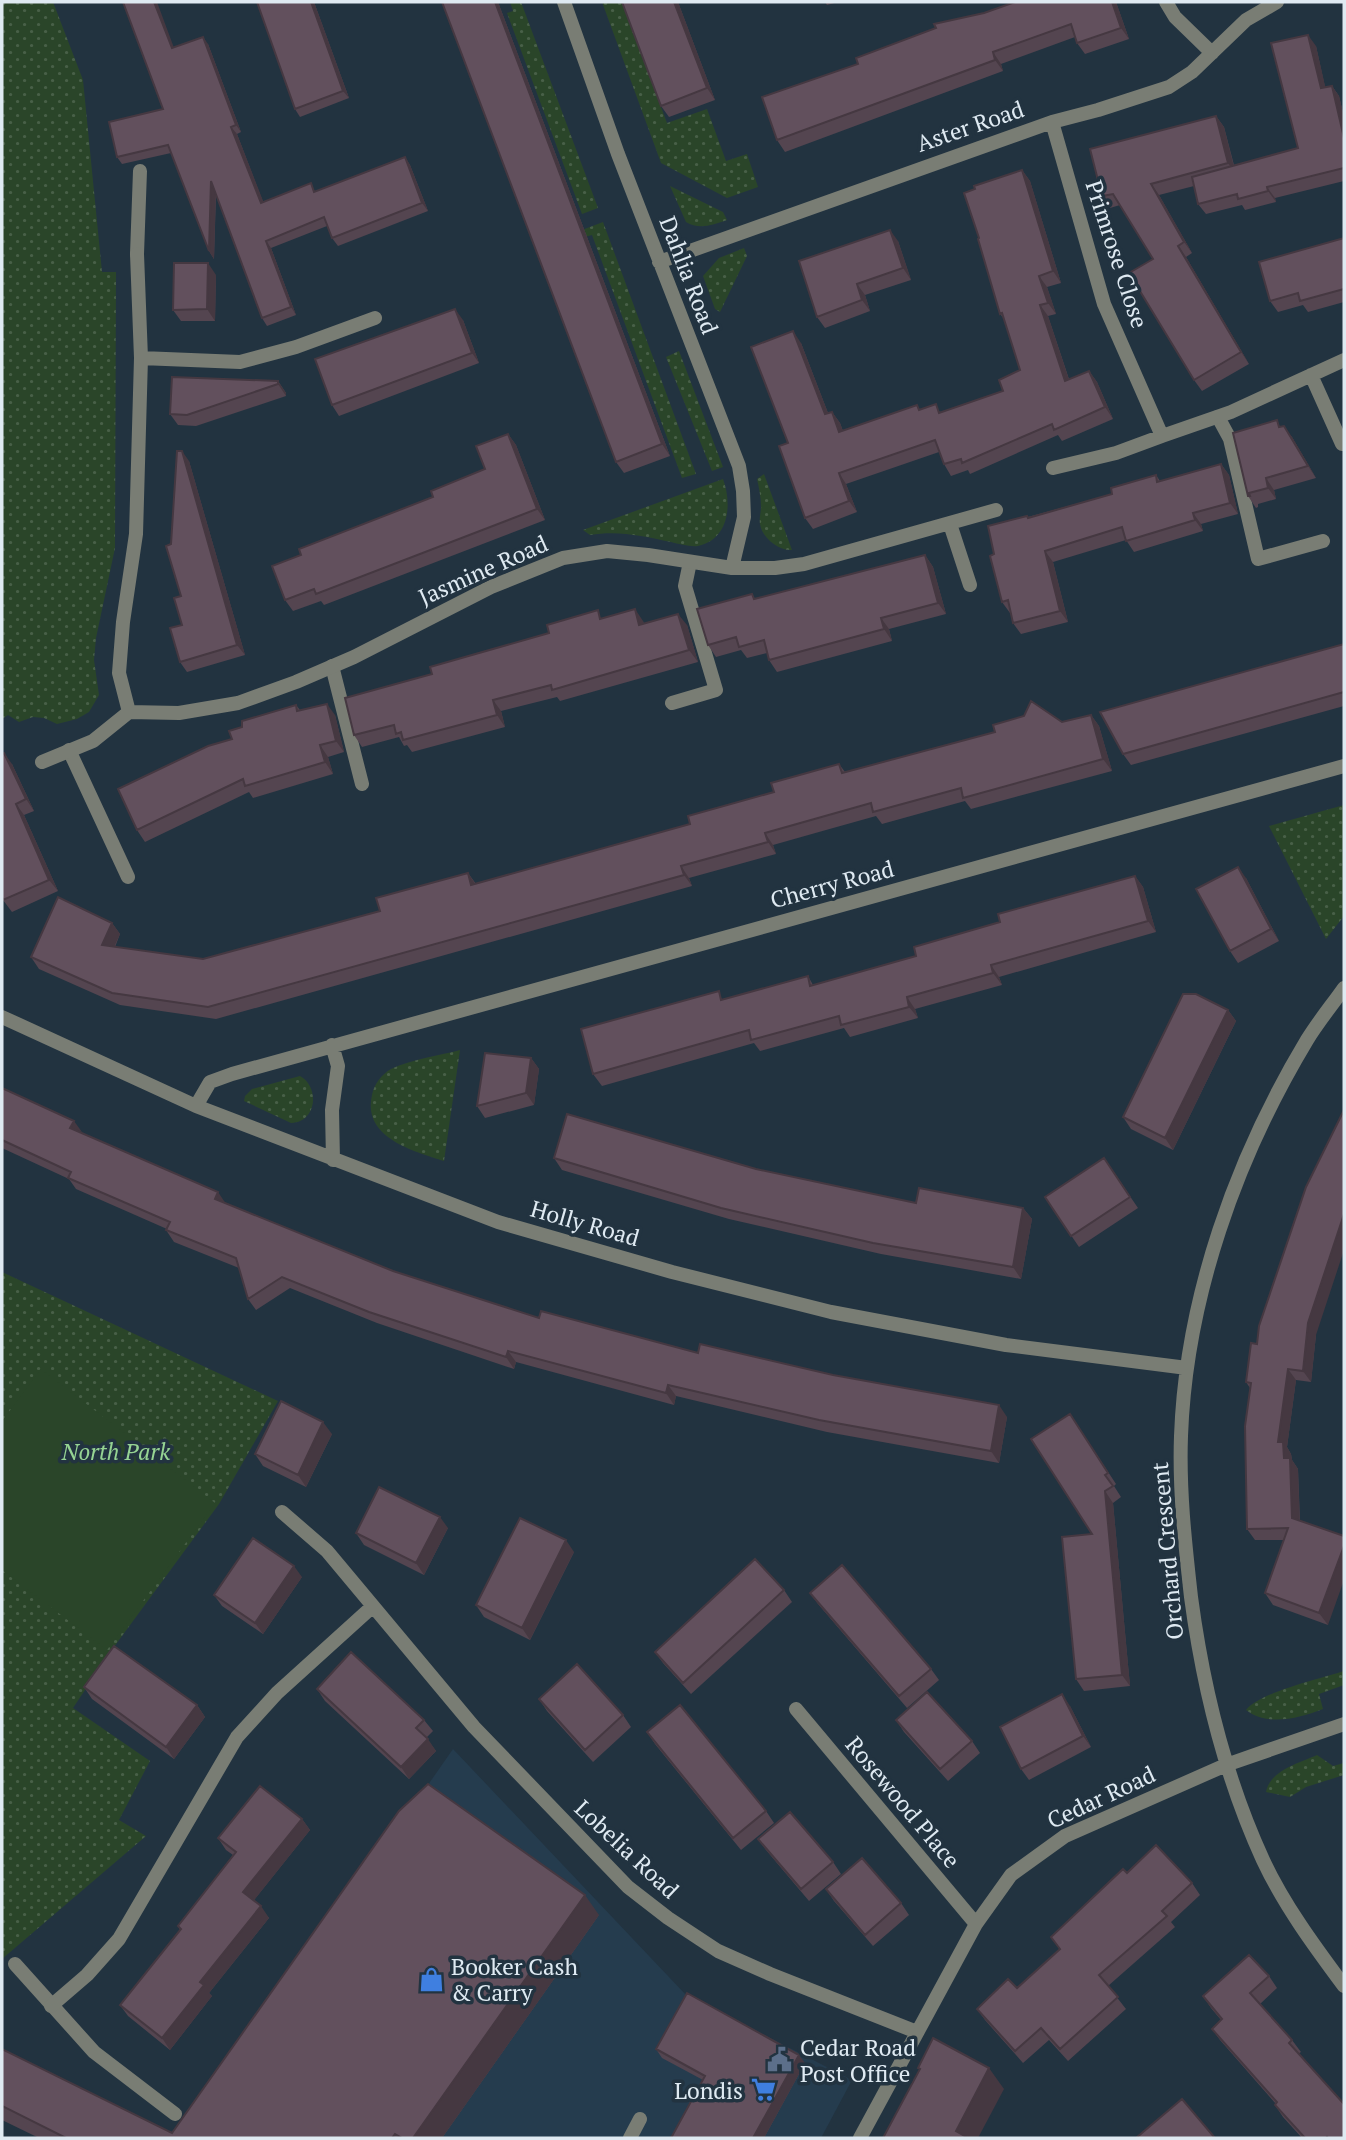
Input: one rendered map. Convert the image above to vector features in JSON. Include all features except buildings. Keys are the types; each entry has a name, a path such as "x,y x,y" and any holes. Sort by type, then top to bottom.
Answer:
{"street":[{"name":"Dahlia Road","path":"564,2 659,262 739,466 744,517 732,568"},
{"path":"1166,2 1175,17 1212,53"},
{"name":"Aster Road","path":"659,262 1052,121 1098,110 1169,87 1192,72 1246,20 1277,2"},
{"name":"Primrose Close","path":"1052,121 1104,304 1162,436"},
{"path":"42,762 93,741 129,712 119,673 123,622 136,534 141,358 136,254 140,171"},
{"path":"141,358 240,362 296,347 375,318"},
{"path":"1053,468 1116,453 1218,417 1344,360"},
{"path":"1311,375 1343,446"},
{"path":"1218,417 1230,439 1258,559 1323,541"},
{"name":"Jasmine Road","path":"129,712 179,713 239,703 332,666 491,587 563,558 607,551 732,568 775,568 804,564 996,510"},
{"path":"950,524 970,585"},
{"path":"672,703 716,690 685,586 690,562"},
{"path":"332,666 362,784"},
{"path":"69,750 128,877"},
{"name":"Cherry Road","path":"196,1106 210,1082 232,1074 1344,766"},
{"name":"Orchard Crescent","path":"1344,988 1308,1039 1272,1104 1247,1158 1220,1231 1198,1310 1187,1368 1181,1435 1182,1521 1199,1655 1226,1765 1263,1860 1282,1895 1344,1986"},
{"name":"Holly Road","path":"2,1017 196,1106 498,1222 672,1272 831,1312 1006,1345 1187,1368"},
{"path":"332,1045 338,1066 331,1110 333,1160"},
{"name":"Lobelia Road","path":"282,1512 327,1550 474,1727 628,1887 718,1951 917,2032"},
{"path":"51,2006 87,1975 119,1939 237,1737 277,1693 372,1607"},
{"name":"Rosewood Place","path":"796,1709 976,1924"},
{"name":"Cedar Road","path":"860,2138 976,1924 1011,1875 1065,1836 1226,1765 1344,1724"},
{"path":"15,1964 94,2052 175,2114"},
{"path":"630,2138 640,2119"}],"shaded area":[{"path":"453,1749 685,1994 852,2080 821,2138 182,2138"}],"green space":[{"path":"2,2 53,2 83,80 102,272 116,272 115,548 96,638 94,660 99,695 89,712 77,719 57,724 44,718 33,717 19,722 8,715 2,719"},
{"path":"510,2 521,2 598,208 582,214 507,13 513,11"},
{"path":"602,2 622,2 667,123 707,109 726,161 747,154 758,187 727,198 661,163"},
{"path":"670,186 723,212 727,220 701,226 686,222"},
{"path":"603,222 696,474 682,478 592,235 585,237 582,230"},
{"path":"744,248 747,256 720,312 715,309 703,276 719,258"},
{"path":"679,351 723,467 712,471 666,357"},
{"path":"764,474 792,550 777,546 761,529 761,500 757,479"},
{"path":"723,479 727,499 726,519 717,536 709,542 698,546 684,545 631,534 590,535 583,530"},
{"path":"1344,805 1344,916 1326,939 1269,826"},
{"path":"460,1050 444,1161 405,1147 382,1132 371,1110 373,1091 382,1077 391,1069 408,1063"},
{"path":"300,1076 311,1088 313,1103 311,1111 300,1121 291,1123 244,1101 252,1089"},
{"name":"North Park","path":"2,1272 278,1401 219,1504 111,1651 73,1708 150,1761 119,1820 146,1836 2,1959"},
{"path":"41,1369 215,1503 107,1650 2,1570 2,1421"},
{"path":"1344,1671 1344,1685 1319,1694 1323,1709 1294,1718 1274,1720 1246,1710 1264,1697"},
{"path":"1317,1755 1333,1766 1344,1763 1344,1775 1306,1787 1290,1797 1266,1792 1273,1778 1279,1773"}],"place":[{"name":"Booker Cash & Carry","path":"431,1979"},
{"name":"Cedar Road Post Office","path":"780,2060"},
{"name":"Londis","path":"763,2090"}]}
